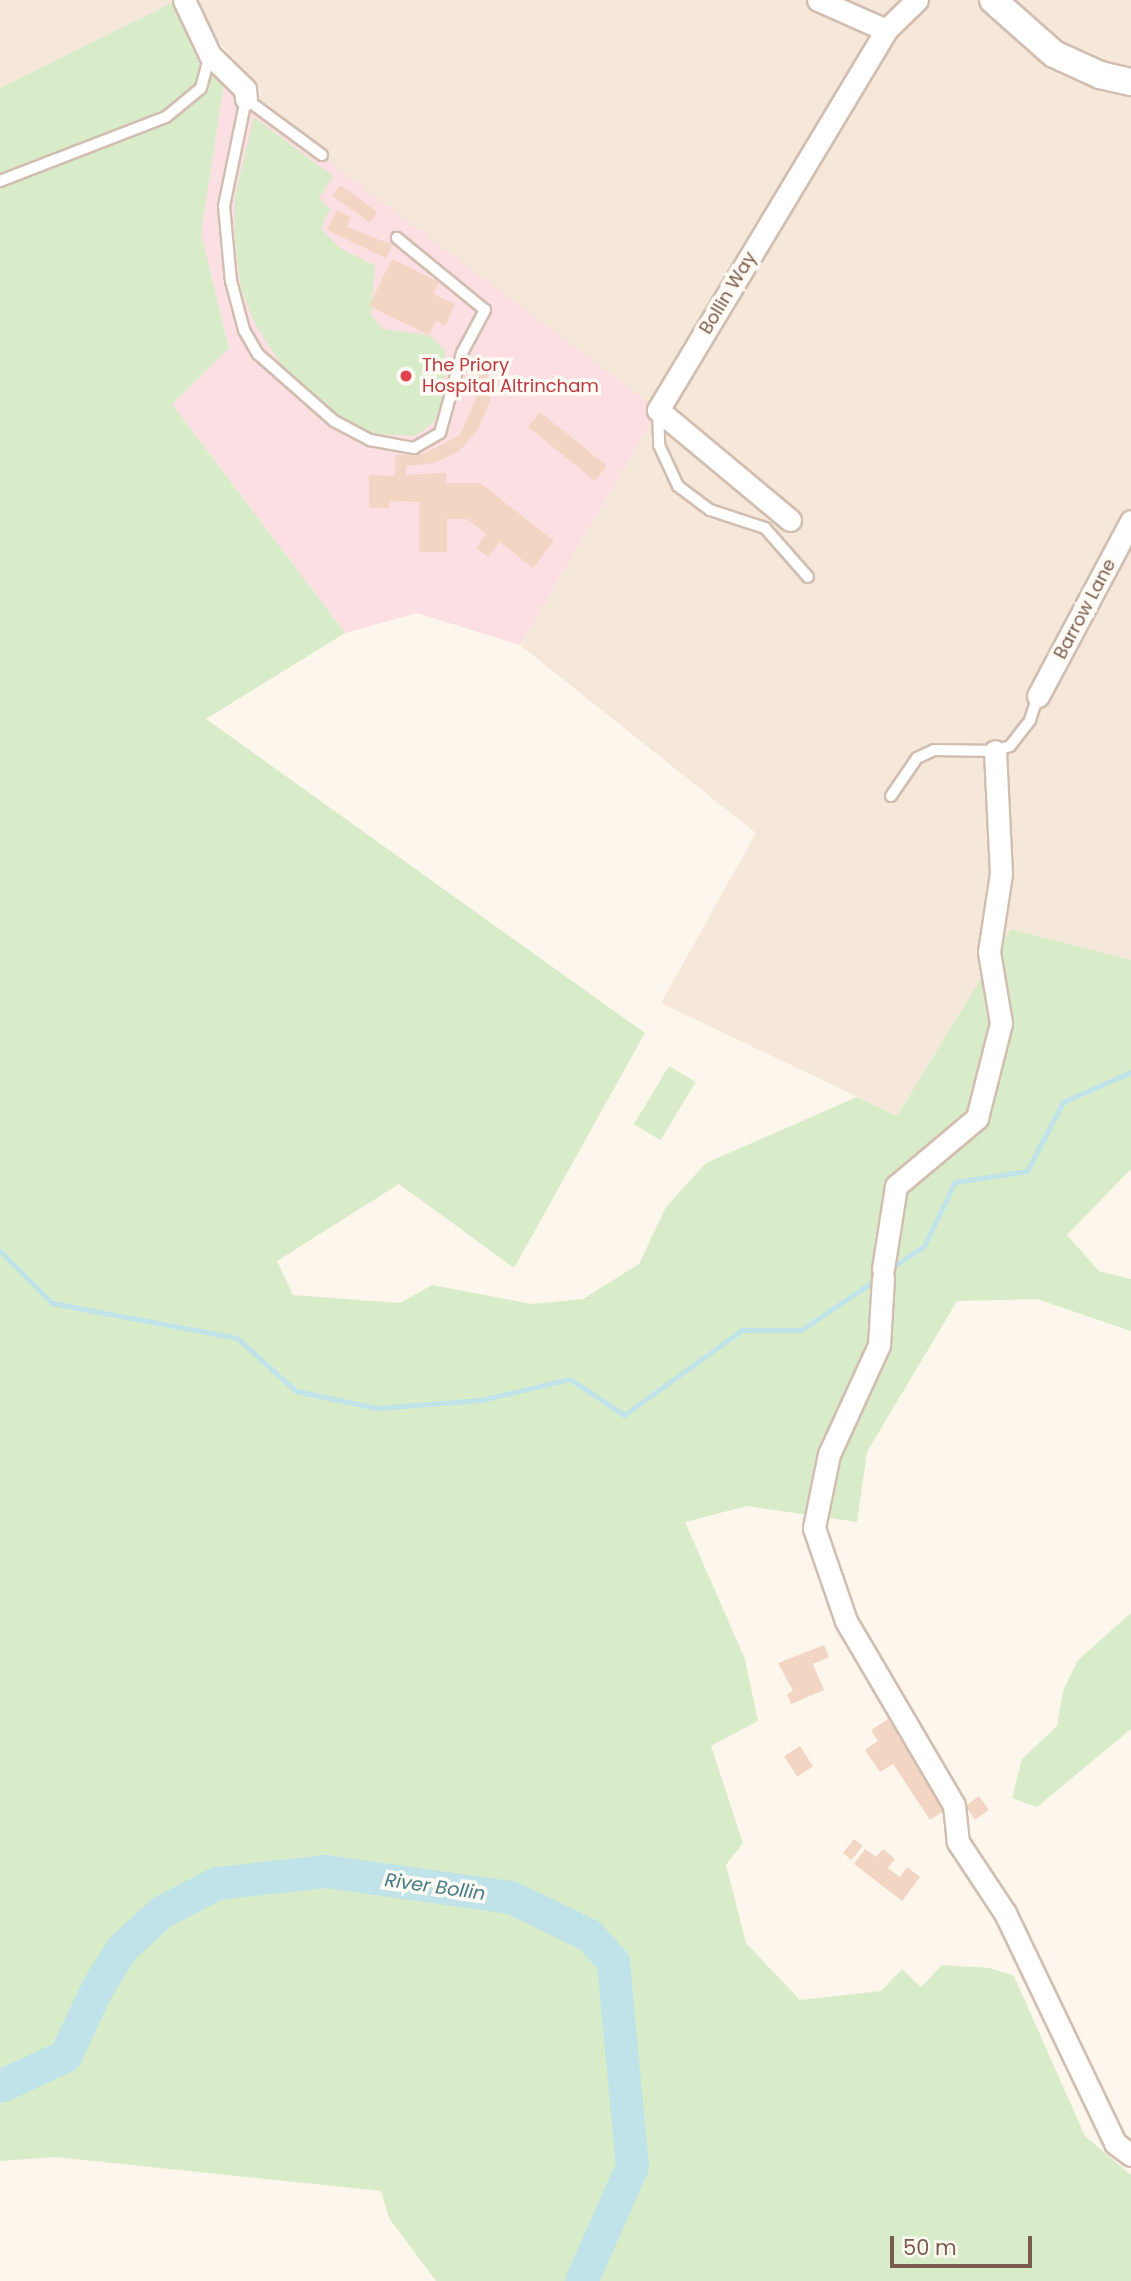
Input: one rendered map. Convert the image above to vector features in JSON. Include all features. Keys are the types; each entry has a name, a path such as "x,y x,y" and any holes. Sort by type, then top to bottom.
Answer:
{"street":[{"path":"184,0 210,55 245,89 246,99"},
{"path":"818,0 886,30"},
{"name":"Bollin Way","path":"658,410 886,30 917,0"},
{"path":"993,0 1054,54 1100,75 1131,82"},
{"path":"658,410 790,520"},
{"name":"Barrow Lane","path":"1038,696 1131,521"},
{"path":"995,751 1001,874 989,952 1001,1023 976,1118 896,1186 883,1273 879,1345 829,1454 814,1528 855,1638 954,1805 958,1842 1005,1913 1115,2143 1131,2155"}],"lane":[{"path":"0,181 166,117 201,88 210,55"},
{"path":"322,155 246,99 224,206 231,281 244,331 258,354 334,421 370,440 414,448 440,433 462,353 485,310 397,238"},
{"path":"658,410 659,445 678,486 710,510 765,527 808,577"},
{"path":"891,796 917,758 934,750 995,751 1010,746 1019,736 1038,696"}],"shaded area":[{"path":"0,0 179,0 0,88"},
{"path":"195,0 1131,0 1131,960 1011,929 897,1116 661,1003 756,833 520,645 658,410 254,117 261,92 211,32"},
{"name":"The Priory Hospital Altrincham","path":"224,83 658,410 520,645 417,613 345,633 172,404 229,348 201,233"}],"green space":[{"path":"172,3 206,69 224,83 201,233 229,348 172,404 345,633 206,719 645,1033 514,1268 399,1184 277,1261 293,1295 400,1303 432,1285 532,1304 583,1299 639,1264 666,1207 706,1163 857,1097 897,1116 1011,929 1131,960 1131,1169 1067,1235 1099,1271 1131,1279 1131,1331 1037,1299 957,1301 867,1452 857,1522 747,1506 685,1522 745,1659 758,1721 711,1746 743,1843 726,1865 746,1943 800,2000 881,1991 902,1969 921,1987 942,1965 990,1968 1014,1976 1085,2136 1131,2175 1131,2281 436,2281 389,2218 381,2191 55,2157 0,2161 0,88"},
{"path":"254,117 333,176 319,198 330,209 321,229 340,248 375,266 371,315 383,329 429,335 445,350 444,399 434,422 415,436 372,434 341,417 282,366 255,324 241,289 235,242 235,196"},
{"path":"669,1066 696,1082 661,1140 634,1124"},
{"path":"1131,1613 1131,1729 1037,1807 1012,1798 1022,1759 1057,1726 1063,1691 1078,1660"}],"building":[{"path":"340,185 377,212 370,223 332,196"},
{"path":"337,210 351,217 347,227 393,245 386,258 327,230"},
{"path":"392,259 439,282 433,294 455,304 445,326 436,321 429,335 369,306"},
{"path":"491,360 491,398 478,430 458,452 434,463 406,466 406,475 446,473 446,483 480,483 554,541 533,568 500,542 488,557 476,548 486,534 467,519 447,519 447,552 419,552 419,502 389,501 389,508 369,508 369,475 395,476 395,455 423,454 460,435 479,391 474,363"},
{"path":"540,412 607,466 595,481 528,427"},
{"path":"824,1645 829,1657 813,1664 824,1690 791,1704 787,1694 793,1691 778,1663"},
{"path":"888,1719 947,1809 930,1820 893,1764 880,1772 865,1750 878,1741 871,1730"},
{"path":"800,1746 813,1766 797,1776 784,1756"},
{"path":"979,1796 989,1810 975,1820 965,1806"},
{"path":"854,1839 863,1846 852,1860 843,1853"},
{"path":"865,1849 876,1857 883,1849 895,1859 888,1868 900,1877 907,1867 920,1877 902,1901 854,1864"}],"waterway":[{"path":"890,1269 924,1246 955,1182 1027,1171 1063,1102 1131,1072"},
{"path":"0,1251 52,1303 237,1338 296,1391 377,1408 481,1400 570,1379 624,1415 742,1330 801,1330 877,1279"},
{"name":"River Bollin","path":"0,2086 65,2056 97,1988 121,1949 161,1912 217,1883 325,1871 511,1897 589,1935 613,1962 632,2166 581,2281"}],"place":[{"name":"The Priory Hospital Altrincham","path":"406,376"}]}
